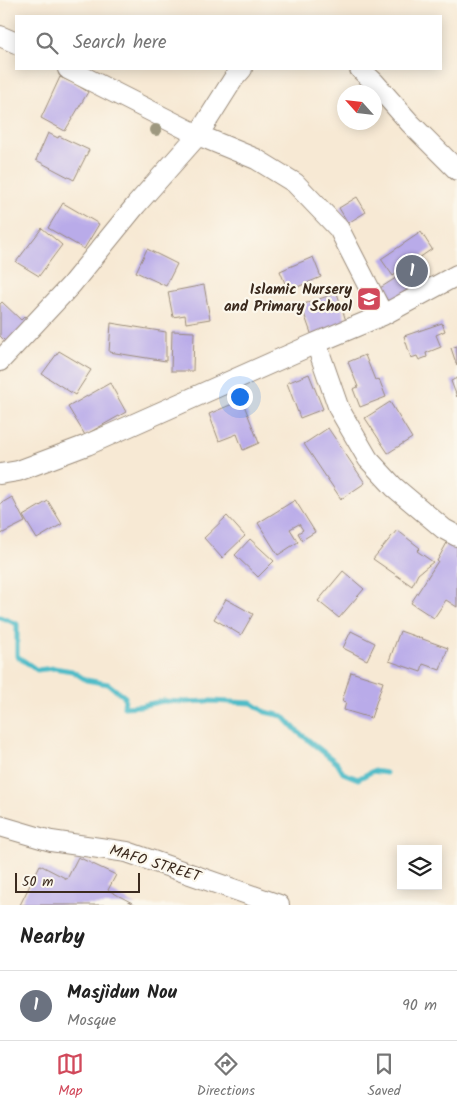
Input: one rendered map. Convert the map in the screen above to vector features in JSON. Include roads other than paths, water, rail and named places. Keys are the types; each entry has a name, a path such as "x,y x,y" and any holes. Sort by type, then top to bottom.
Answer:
{"street":[{"path":"0,36 15,43"},
{"path":"70,70 198,135 256,159 295,183 339,229 383,315"},
{"path":"0,361 70,285 136,205 198,135 234,78 241,70"},
{"path":"361,70 457,170"},
{"path":"0,474 18,471 87,445 383,315 457,275"},
{"path":"316,343 339,409 368,459 394,487 444,529 457,536"},
{"name":"MAFO STREET","path":"0,826 51,841 127,852 279,905"}],"waterway":[{"path":"0,617 17,624 17,656 37,670 54,668 72,671 86,680 108,684 125,697 124,707 163,701 252,703 265,712 283,716 297,731 337,763 343,773 358,779 373,771 386,773"}],"place":[{"name":"Masjidun Nou","path":"412,271"},
{"name":"Islamic Nursery and Primary School","path":"369,299"}]}
